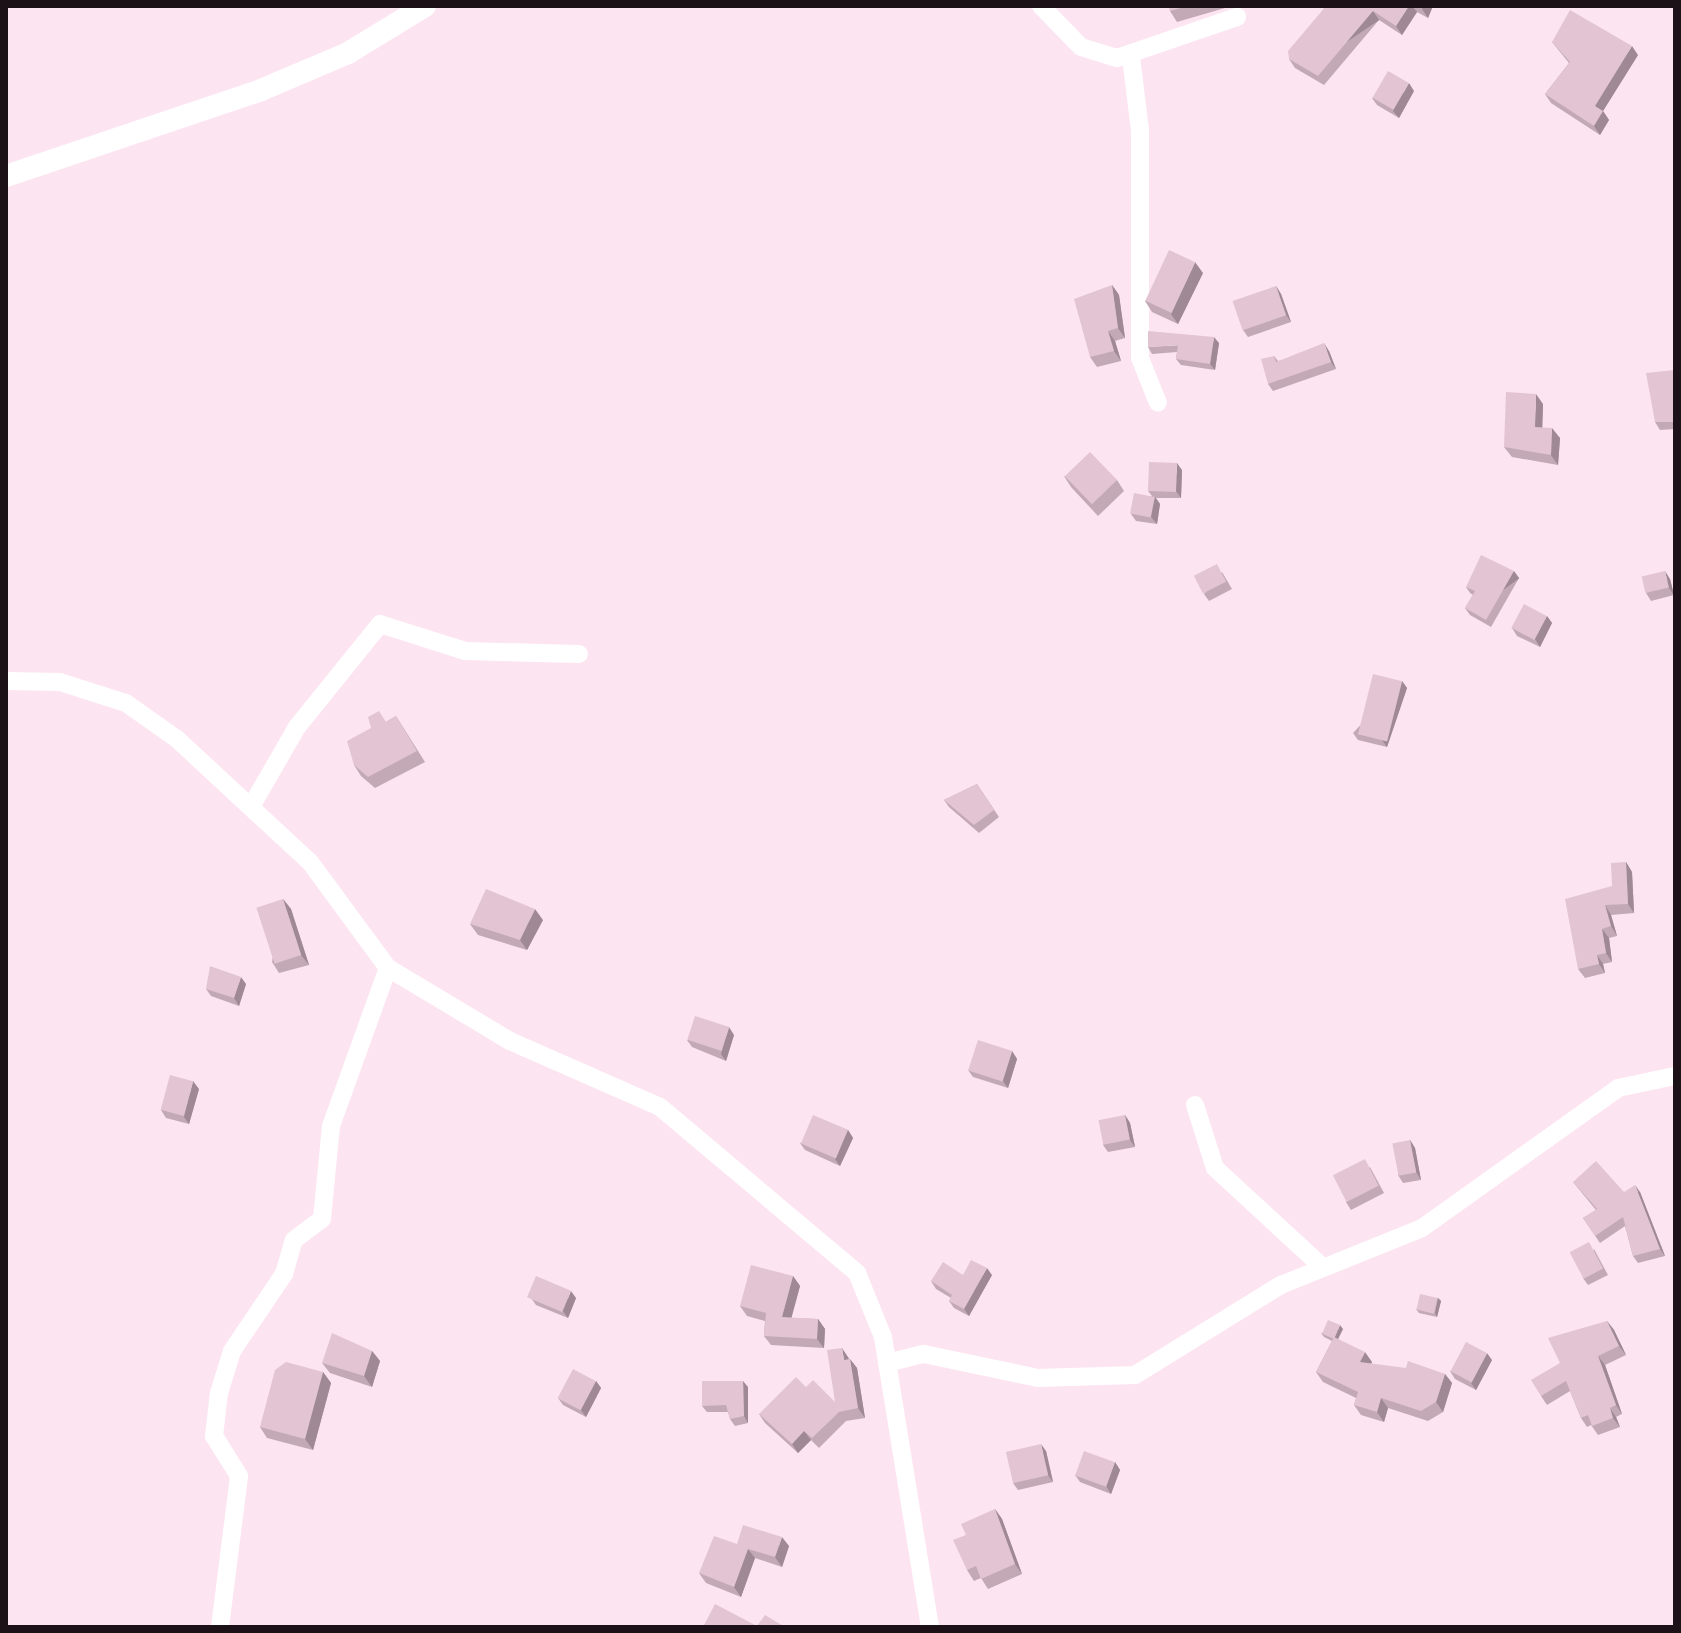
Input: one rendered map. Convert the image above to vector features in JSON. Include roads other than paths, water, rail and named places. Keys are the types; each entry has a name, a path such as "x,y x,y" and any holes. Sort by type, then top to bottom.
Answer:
{"street":[{"path":"6,176 261,90 348,53 425,6"},
{"path":"1041,6 1081,47 1131,57 1182,31 1237,17"},
{"path":"1131,57 1140,130 1140,358 1158,403"},
{"path":"252,805 297,727 380,624 465,651 579,654"},
{"path":"6,681 60,682 126,703 252,805 310,862 388,968 510,1041 660,1107 717,1150 857,1273 887,1363 930,1627"},
{"path":"220,1627 239,1476 214,1436 219,1393 232,1351 284,1274 294,1240 322,1219 331,1126 388,968"},
{"path":"887,1363 924,1354 1038,1378 1115,1381 1161,1363 1320,1265 1422,1228 1618,1088 1675,1076"},
{"path":"1195,1105 1215,1168 1320,1265"}]}
